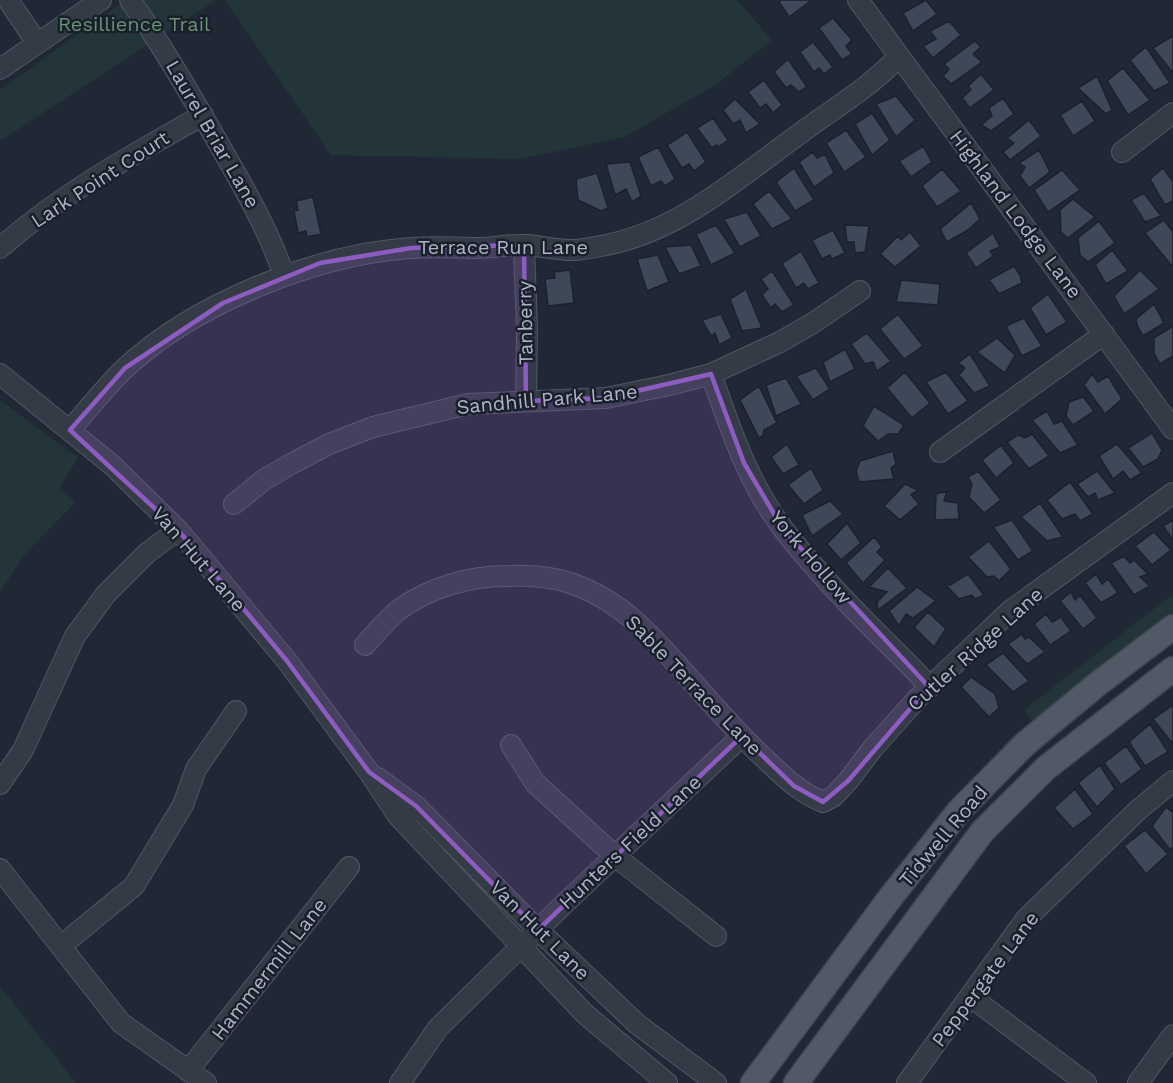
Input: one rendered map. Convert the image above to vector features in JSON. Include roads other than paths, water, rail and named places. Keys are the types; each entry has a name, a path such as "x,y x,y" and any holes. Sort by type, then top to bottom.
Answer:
{"main road":[{"name":"Tidwell Road","path":"753,1083 890,898 958,811 1025,744 1095,686 1173,627"},
{"name":"Tidwell Road","path":"796,1083 982,832 1046,768 1173,669"},
{"path":"958,811 982,832"}],"street":[{"path":"8,0 37,43"},
{"path":"0,69 101,0"},
{"name":"Laurel Briar Lane","path":"130,0 152,31 203,115 258,211 284,275"},
{"name":"Highland Lodge Lane","path":"858,0 1173,429"},
{"name":"Terrace Run Lane","path":"70,430 111,382 153,346 182,326 223,303 284,275 320,263 348,257 411,248 480,248 524,245 573,250 603,246 641,235 711,199 742,178 797,135 883,74 899,56"},
{"path":"1122,152 1173,113"},
{"name":"Lark Point Court","path":"0,248 64,198 134,154 203,115"},
{"name":"Tanberry","path":"524,245 527,330 526,401"},
{"name":"Sandhill Park Lane","path":"234,504 265,479 291,464 338,440 373,427 468,404 606,398 658,388 711,374 780,342 821,318 860,291"},
{"path":"940,452 1104,334"},
{"name":"Van Hut Lane","path":"0,374 112,465 178,530 287,661 369,772 398,816 585,1014 667,1083"},
{"name":"York Hollow","path":"711,374 744,463 783,529 822,575 913,667 929,687"},
{"name":"Cutler Ridge Lane","path":"823,802 834,796 848,781 883,736 929,687 1019,604 1173,493"},
{"path":"0,784 23,750 75,636 106,594 147,554 178,530"},
{"name":"Sable Terrace Lane","path":"365,645 400,609 431,591 461,581 494,576 555,579 598,595 636,621 658,642 742,736 794,786 823,802"},
{"path":"60,946 134,886 183,805 196,768 236,711"},
{"name":"Hunters Field Lane","path":"400,1083 438,1028 742,736"},
{"path":"511,745 535,783 615,856 716,936"},
{"name":"Van Hut Lane","path":"369,772 416,806 538,930 637,1024 716,1083"},
{"name":"Peppergate Lane","path":"907,1083 1026,919 1137,811 1173,781"},
{"name":"Hammermill Lane","path":"188,1071 349,867"},
{"path":"0,869 121,1023 206,1083"},
{"path":"971,997 1086,1083"},
{"path":"1138,1083 1173,1035"}],"park label":[{"name":"Resillience Trail","path":"134,24"}]}
